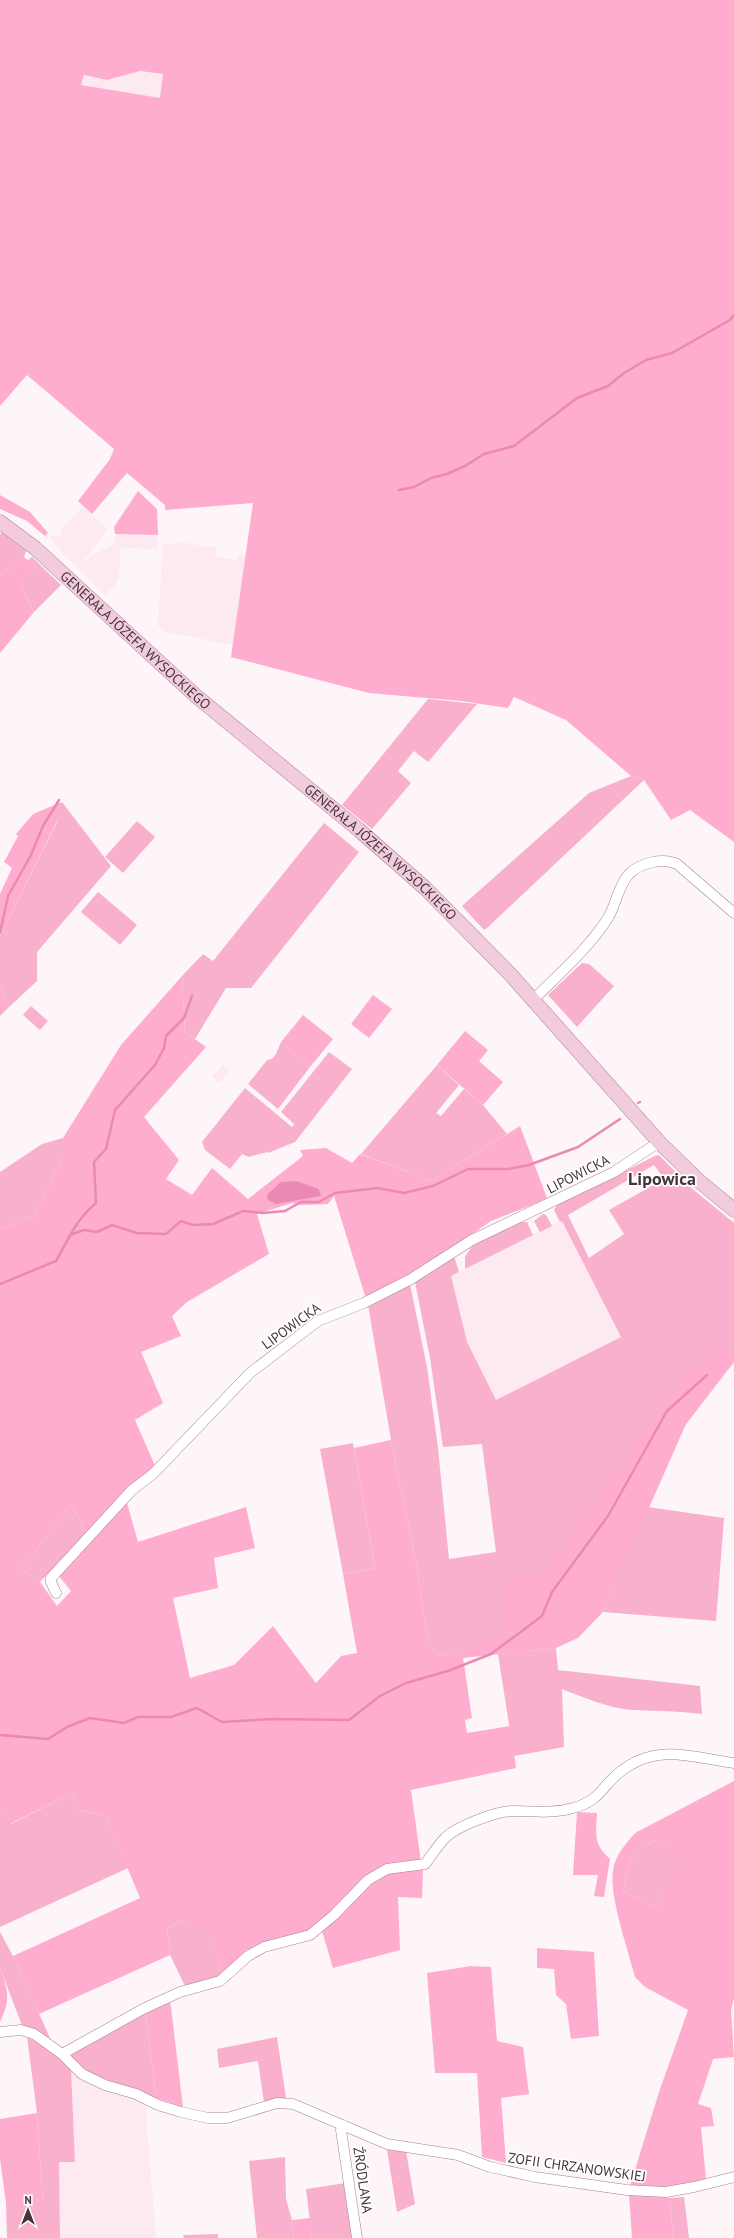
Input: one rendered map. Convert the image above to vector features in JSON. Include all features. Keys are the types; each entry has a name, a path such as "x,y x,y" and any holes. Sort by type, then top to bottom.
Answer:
{"street":[{"name":"GENERAŁA JÓZEFA WYSOCKIEGO","path":"0,522 35,548 196,696 425,888 461,922 534,1000 659,1142 699,1181 734,1210"},
{"path":"534,1000 589,943 613,909 628,875 635,869 657,862 671,861 677,864 734,913"},
{"name":"LIPOWICKA","path":"56,1593 51,1582 51,1578 100,1523 132,1490 153,1474 194,1434 250,1373 318,1321 364,1303 411,1279 472,1240 614,1172 659,1142"},
{"path":"62,2054 143,2009 174,1994 189,1988 220,1981 248,1956 264,1947 310,1935 334,1915 368,1880 387,1869 425,1864 446,1837 470,1824 501,1812 550,1812 574,1808 597,1798 620,1772 631,1765 652,1757 684,1754 734,1763"},
{"name":"ZOFII CHRZANOWSKIEJ","path":"0,2032 21,2030 34,2034 62,2054 82,2074 105,2085 136,2094 158,2105 208,2118 228,2118 277,2103 293,2104 387,2144 458,2155 511,2173 627,2190 666,2192 734,2178"},
{"name":"ŹRÓDLANA","path":"342,2125 341,2130 357,2238"}],"shaded area":[{"path":"0,0 734,0 734,842 690,810 671,820 644,780 631,776 566,720 514,697 508,708 461,701 369,693 231,657 253,503 165,510 165,505 127,473 92,514 78,501 110,459 114,449 27,375 0,406","holes":["140,71 163,74 160,98 81,85 84,75 107,80"]},
{"path":"140,71 164,74 160,99 81,85 84,75 107,80"},
{"path":"138,491 157,509 158,535 115,534 114,527"},
{"path":"0,495 30,512 48,533 45,536 27,521 0,509"},
{"path":"83,506 108,529 80,566 91,556 115,544 115,534 158,535 157,549 124,548 120,550 119,579 106,595 78,569 50,538 54,535 60,537 63,533 60,530"},
{"path":"2,532 26,551 24,557 0,576 0,535"},
{"path":"179,542 216,548 215,557 237,560 240,555 245,556 233,645 163,631 158,625 163,543 178,545"},
{"path":"24,557 37,567 19,581 34,612 0,653 0,576"},
{"path":"32,557 61,585 34,612 19,581 37,567 28,560"},
{"path":"428,699 477,704 428,762 414,751 398,771 411,783 372,829 342,805"},
{"path":"631,776 644,780 487,928 484,930 462,906 589,793"},
{"path":"62,802 111,866 37,952 37,981 9,1007 0,986 0,936 57,822 51,819"},
{"path":"62,802 52,819 57,821 0,936 0,894 12,868 4,862 18,836 16,834 33,814"},
{"path":"137,821 155,837 123,873 105,857"},
{"path":"324,823 359,852 251,988 226,988 195,1039 185,1032 182,976 203,954 213,961"},
{"path":"98,892 137,925 120,945 81,912"},
{"path":"582,963 589,964 614,986 577,1027 548,995"},
{"path":"182,976 185,1032 206,1047 144,1117 179,1160 166,1179 192,1195 212,1168 248,1199 303,1156 300,1150 326,1148 352,1163 360,1154 419,1176 429,1182 520,1126 547,1198 491,1221 410,1276 366,1299 334,1196 328,1204 301,1205 292,1203 257,1214 269,1254 187,1302 172,1316 181,1336 141,1352 163,1403 135,1420 156,1468 87,1533 71,1505 21,1569 40,1582 57,1606 71,1591 58,1575 127,1503 138,1542 246,1507 255,1548 214,1558 218,1588 173,1598 190,1678 234,1665 273,1626 316,1683 341,1656 357,1653 343,1574 375,1568 354,1448 391,1440 416,1563 428,1642 440,1656 506,1635 500,1582 541,1577 688,1371 723,1348 734,1357 734,1362 686,1424 603,1612 578,1638 556,1648 463,1658 472,1718 465,1720 467,1733 510,1726 516,1768 411,1790 421,1862 384,1865 367,1875 322,1920 302,1934 246,1950 224,1976 208,1935 181,1921 167,1929 170,1955 39,2014 13,1956 140,1898 106,1816 79,1810 74,1792 10,1824 0,1807 0,1229 34,1216 63,1156 63,1138 121,1045"},
{"path":"0,986 9,1007 0,1016"},
{"path":"373,995 392,1009 369,1038 351,1024"},
{"path":"31,1006 48,1021 40,1030 23,1015"},
{"path":"303,1015 333,1039 310,1067 281,1042"},
{"path":"465,1031 488,1050 479,1061 503,1082 483,1105 437,1065"},
{"path":"281,1042 310,1067 278,1109 248,1084 267,1060 272,1059 276,1054"},
{"path":"329,1052 352,1069 295,1142 268,1153 249,1157 242,1154 230,1169 205,1150 202,1142 245,1088 292,1127 294,1124 281,1112"},
{"path":"223,1065 230,1071 219,1083 212,1077"},
{"path":"437,1065 459,1085 436,1113 441,1116 464,1089 483,1105 507,1134 429,1182 419,1176 361,1154"},
{"path":"63,1138 63,1156 34,1216 0,1229 0,1172 42,1144"},
{"path":"657,1155 660,1156 689,1186 734,1223 734,1361 553,1599 506,1636 440,1656 428,1642 416,1563 391,1440 368,1305 410,1284 427,1367 438,1448 449,1559 496,1552 482,1444 443,1447 430,1358 415,1282 454,1256 459,1272 451,1276 467,1342 496,1400 621,1337 562,1221 560,1222 554,1210 557,1205","holes":["654,1165 664,1179 609,1210 624,1234 589,1258 568,1215"]},
{"path":"296,1181 319,1189 321,1196 276,1204 268,1200 267,1195 281,1182"},
{"path":"543,1214 546,1215 552,1226 540,1232 534,1221"},
{"path":"562,1220 621,1337 496,1400 467,1342 451,1276"},
{"path":"521,1222 527,1222 533,1235 465,1269 465,1257 472,1246"},
{"path":"353,1443 375,1568 343,1574 320,1449"},
{"path":"71,1505 87,1533 40,1582 21,1569"},
{"path":"648,1507 724,1518 716,1621 603,1612"},
{"path":"556,1648 558,1670 700,1686 702,1714 624,1709 597,1702 562,1689 564,1747 514,1756 498,1654"},
{"path":"734,1781 734,1999 731,2009 734,2057 713,2059 698,2104 711,2108 714,2126 701,2127 706,2180 670,2188 630,2186 659,2092 688,2010 645,1987 635,1977 616,1908 613,1870 618,1855 635,1833","holes":["656,1840 680,1853 656,1907 623,1891 627,1872 636,1849"]},
{"path":"74,1792 79,1810 106,1816 128,1868 0,1927 0,1807 11,1824"},
{"path":"577,1812 597,1813 596,1833 598,1843 610,1859 604,1897 594,1896 598,1875 573,1875"},
{"path":"656,1840 681,1853 656,1907 623,1891 627,1872 636,1849"},
{"path":"423,1870 422,1898 398,1897 400,1950 333,1968 322,1931 360,1892 376,1878 388,1872"},
{"path":"181,1921 208,1934 224,1976 185,1986 170,1955 167,1929"},
{"path":"0,1932 13,1956 50,2038 23,2028 0,1968"},
{"path":"537,1948 594,1952 599,2036 571,2039 566,2004 556,1995 554,1969 537,1968"},
{"path":"471,1966 491,1967 497,2041 523,2047 529,2094 501,2098 506,2163 482,2157 477,2073 435,2073 427,1973"},
{"path":"0,1968 5,1983 7,2001 0,2022"},
{"path":"170,1999 183,2107 156,2098 145,2010"},
{"path":"145,2010 156,2098 100,2078 89,2072 71,2057 74,2050"},
{"path":"27,2037 45,2046 71,2069 75,2162 59,2162 60,2238 7,2238 6,2203 43,2203 37,2113"},
{"path":"277,2037 286,2098 264,2102 258,2061 219,2068 217,2049"},
{"path":"71,2069 145,2102 156,2238 60,2238 59,2162 75,2161"},
{"path":"37,2113 43,2203 6,2203 0,2159 0,2119"},
{"path":"387,2150 406,2151 415,2204 397,2212"},
{"path":"285,2157 286,2199 292,2220 294,2238 257,2238 249,2161"},
{"path":"346,2183 354,2238 312,2238 306,2189"},
{"path":"629,2194 670,2198 673,2238 632,2238"},
{"path":"684,2197 689,2238 673,2238 670,2198"},
{"path":"310,2218 312,2238 294,2238 292,2220"},
{"path":"218,2234 218,2238 184,2238 183,2235"}],"waterway":[{"path":"399,490 414,487 431,478 447,474 465,466 484,454 514,446 577,398 608,386 624,373 646,360 672,353 730,320 734,315"},
{"path":"0,933 8,896 31,855 43,826 59,800"},
{"path":"0,1284 56,1261 77,1223 96,1203 94,1162 106,1149 115,1110 155,1065 164,1048 166,1036 184,1018 192,996"},
{"path":"70,1235 84,1230 97,1232 112,1225 137,1233 166,1234 181,1221 193,1225 213,1224 243,1211 263,1213 285,1211 301,1202 319,1202 335,1193 378,1188 404,1193 433,1186 468,1169 508,1169 529,1165 578,1147 620,1119"},
{"path":"0,1735 48,1739 67,1727 90,1718 124,1723 138,1717 171,1717 197,1708 222,1722 272,1719 349,1720 380,1696 406,1683 448,1671 491,1654 542,1616 552,1592 608,1516 667,1411 707,1375"}],"district":[{"name":"Lipowica","path":"662,1179"}]}
